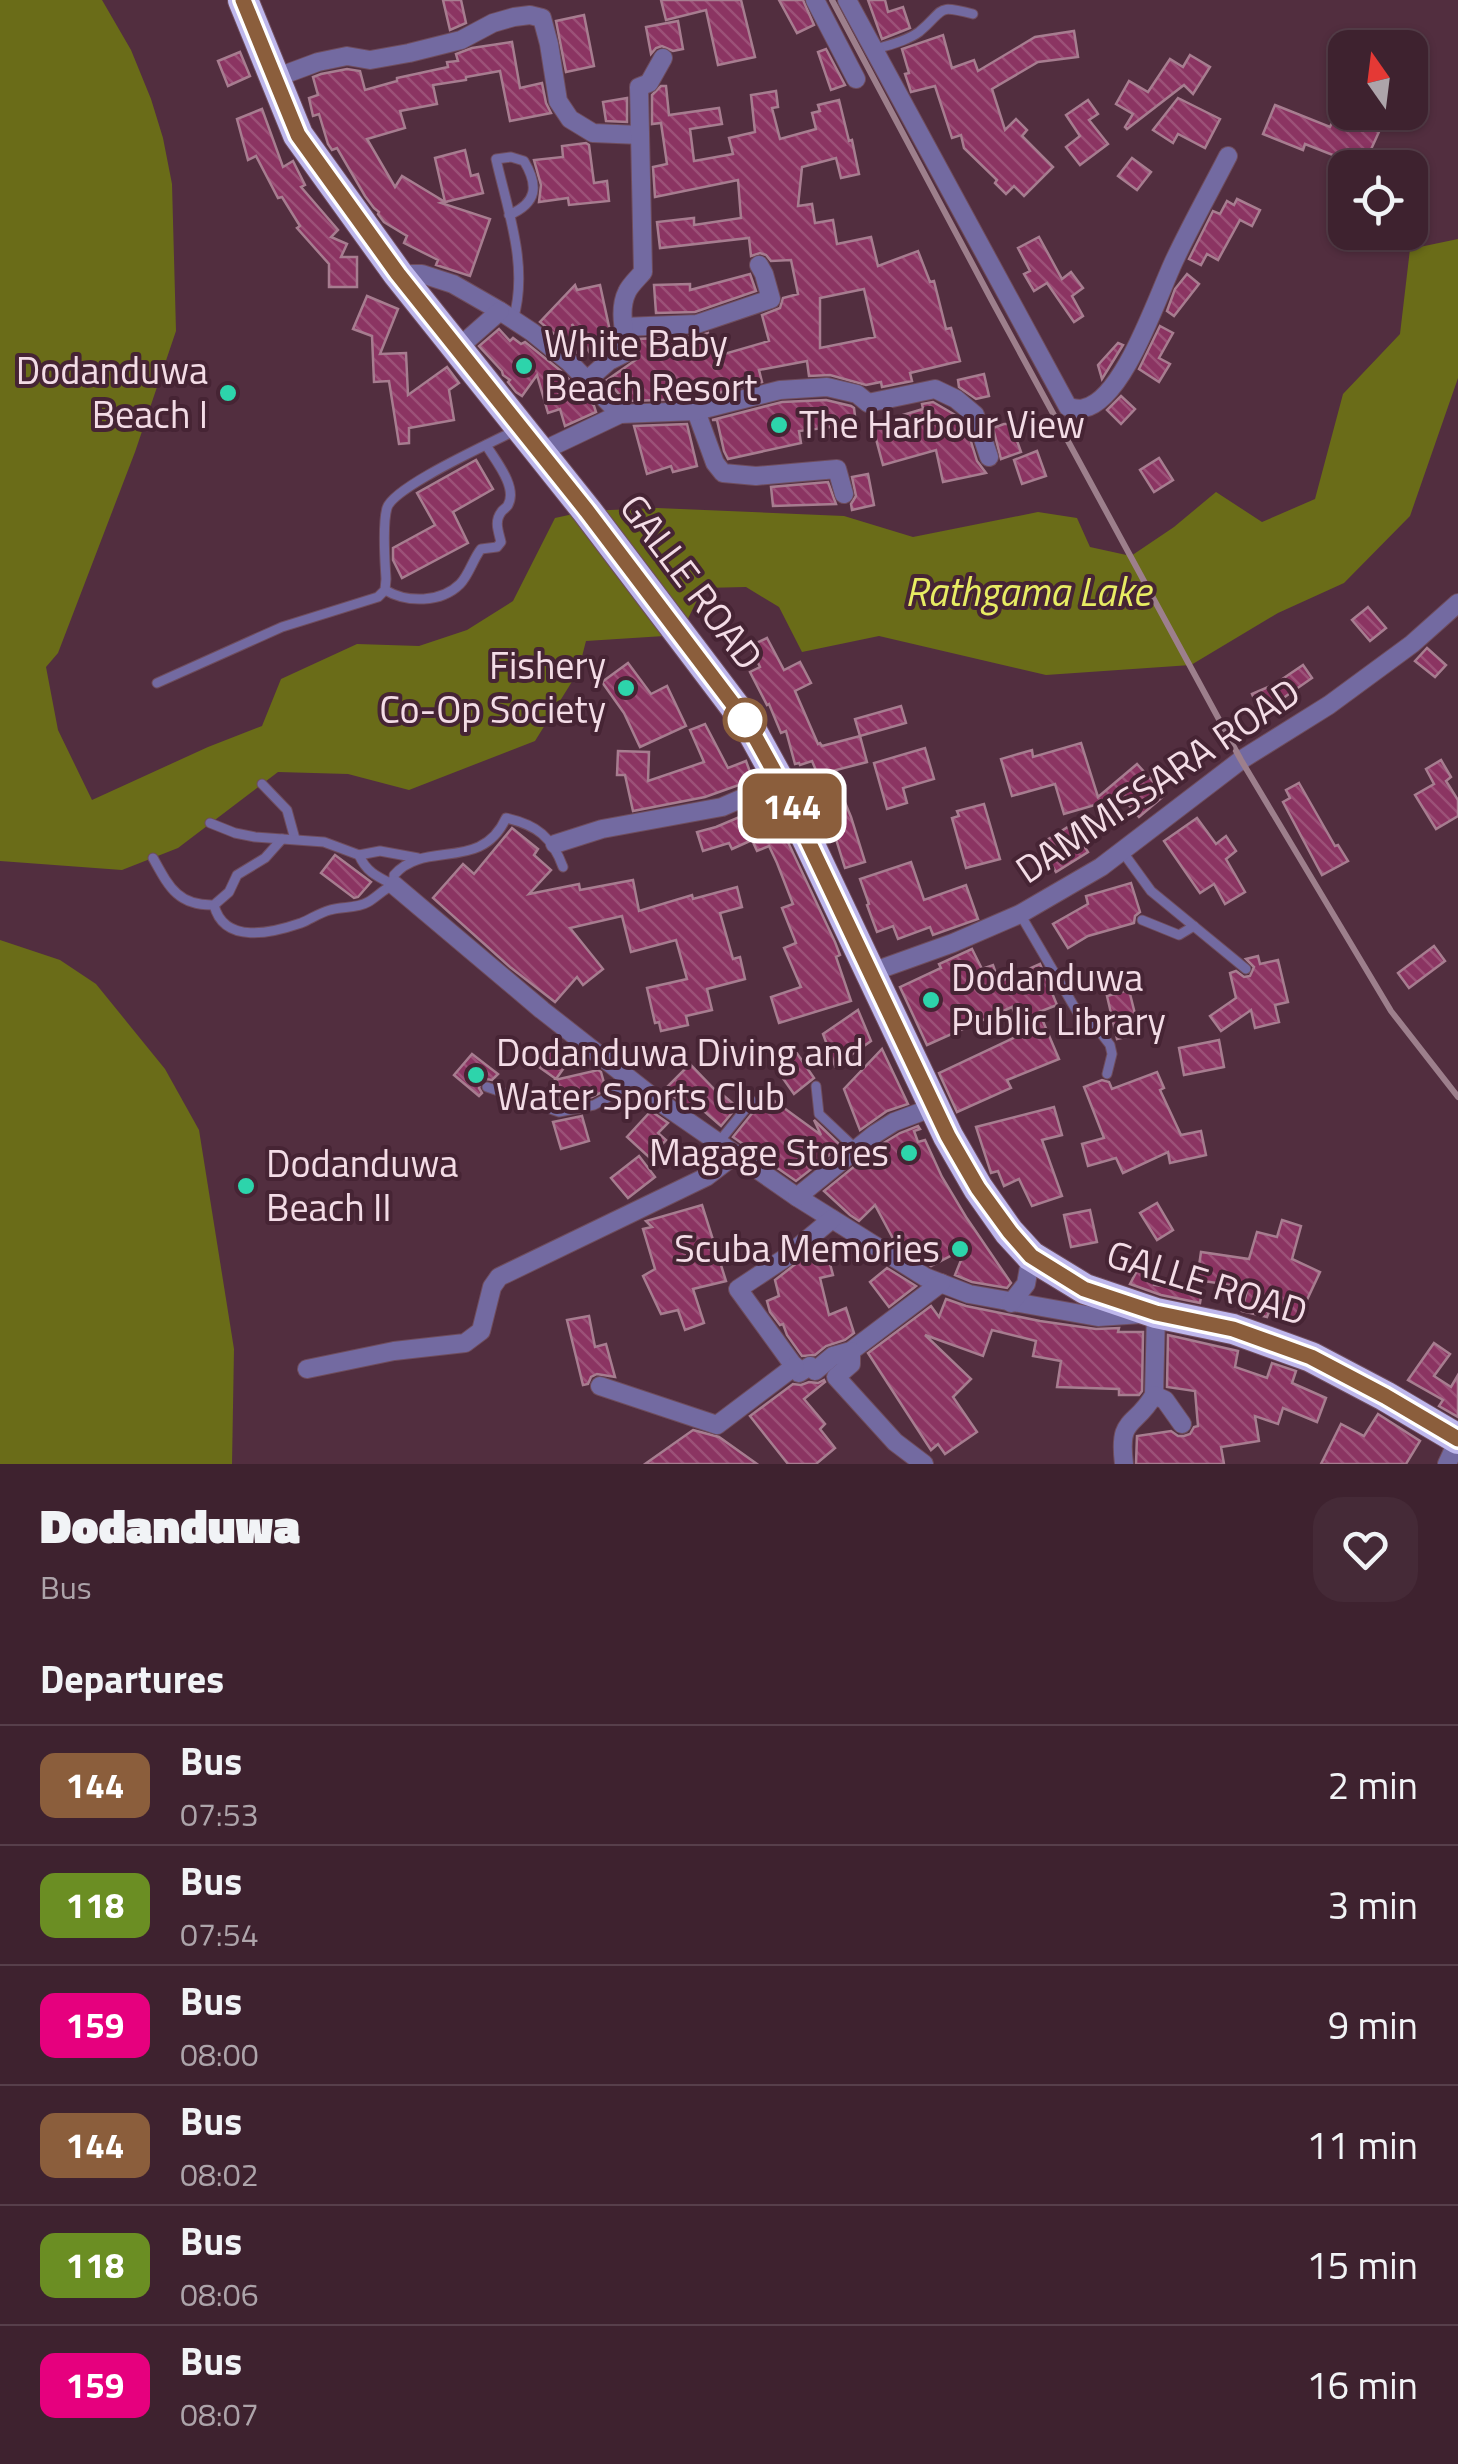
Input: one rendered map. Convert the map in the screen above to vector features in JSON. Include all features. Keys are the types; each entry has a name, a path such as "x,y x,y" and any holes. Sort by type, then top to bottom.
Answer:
{"highway":[{"name":"GALLE ROAD","path":"243,0 298,135 398,274 587,511 748,724 780,782 934,1107 978,1188 1010,1232 1031,1256 1084,1289 1156,1313 1233,1329 1311,1357 1458,1439"}],"street":[{"path":"816,0 856,79"},
{"path":"847,0 1068,407 1084,408 1101,398 1138,348 1174,260 1228,156"},
{"path":"275,78 348,56 387,59 461,40 493,23 530,15 542,18 558,101 570,119 594,133 640,135"},
{"path":"587,380 608,361 627,352 622,313 628,290 643,272 639,87 649,83 663,58"},
{"path":"624,326 698,324 771,299 759,265"},
{"path":"398,274 422,274 453,284 507,316 569,362 620,414"},
{"path":"458,348 507,316"},
{"path":"540,452 620,414 696,410 780,390 827,387 857,394 868,403 936,389 975,414 989,457"},
{"path":"696,410 715,463 723,473 756,476 837,468 844,494"},
{"name":"DAMMISSARA ROAD","path":"872,972 952,944 1020,914 1101,867 1241,760 1329,705 1412,644 1458,603"},
{"path":"555,844 602,829 722,808 780,782"},
{"path":"394,885 644,1090 798,1197 925,1277 969,1294 1098,1317 1156,1313 1154,1395 1126,1425 1124,1464"},
{"path":"798,1197 894,1122 934,1107"},
{"path":"307,1369 394,1351 466,1343 481,1331 492,1288 500,1277 706,1176 736,1154"},
{"path":"832,1219 785,1258 738,1289 800,1373 810,1366 814,1371 833,1356 851,1351 940,1283"},
{"path":"1011,1303 1026,1284 1031,1256"},
{"path":"851,1351 851,1364 836,1377 895,1442 924,1464"},
{"path":"600,1386 717,1425 795,1366"},
{"path":"1154,1395 1165,1400 1182,1424"},
{"path":"1446,1464 1458,1439"}],"lane":[{"path":"874,50 918,32 948,7 973,14"},
{"path":"507,316 518,302 520,260 509,215 496,159 511,157 524,161 534,192 530,203 509,215"},
{"path":"157,683 282,627 378,597 385,590 387,507 394,496 520,427"},
{"path":"385,590 397,598 435,598 461,583 481,549 496,547 501,542 496,521 508,507 510,496 506,476 486,445"},
{"path":"262,784 287,810 295,839"},
{"path":"394,885 394,876 404,864 479,848 492,839 506,818 524,822 555,844 563,866"},
{"path":"210,823 235,833 324,842 359,855 380,851 421,859"},
{"path":"153,858 167,884 179,896 188,902 214,905 229,892 237,876 265,858 282,839"},
{"path":"1122,851 1151,890 1246,969"},
{"path":"359,855 373,875 394,885"},
{"path":"214,905 231,930 244,934 287,927 337,908 367,903 381,890 394,885"},
{"path":"1020,914 1082,1020 1100,1032 1110,1045 1107,1074"},
{"path":"1142,920 1179,935 1194,926"},
{"path":"816,1086 819,1114 856,1149"},
{"path":"487,1087 560,1112 594,1104 620,1091 644,1090"},
{"path":"718,1142 752,1100"}],"water":[{"name":"Rathgama Lake","path":"0,0 102,0 131,50 151,99 172,184 176,331 135,452 58,653 46,667 58,730 92,800 262,726 281,679 357,644 419,646 467,630 513,601 555,518 587,511 657,508 844,516 913,537 1038,512 1077,518 1090,547 1131,556 1216,492 1262,522 1315,499 1343,394 1400,334 1410,250 1428,250 1428,245 1458,239 1458,378 1410,516 1344,583 1278,613 1191,665 1046,675 879,636 802,652 779,607 746,587 703,588 680,635 586,641 578,672 535,741 409,790 348,774 278,772 178,848 122,870 0,861"},
{"path":"0,940 60,960 96,984 165,1069 199,1130 234,1349 232,1464 0,1464"}],"building":[{"path":"443,0 461,0 466,23 450,30"},
{"path":"661,0 741,0 755,57 718,65 706,10 666,20"},
{"path":"779,0 803,0 814,25 797,33"},
{"path":"868,0 885,0 888,12 903,7 910,28 882,39"},
{"path":"584,15 594,66 566,72 556,21"},
{"path":"678,21 683,49 673,51 662,46 651,54 646,27"},
{"path":"1074,31 1078,57 1038,62 992,89 1005,130 1016,119 1027,130 1022,136 1053,167 1024,196 1014,186 1006,194 964,148 961,135 952,138 935,86 911,92 902,49 943,35 952,68 974,60 978,71 1035,37"},
{"path":"512,42 520,88 542,83 551,113 510,121 500,71 433,85 437,104 400,111 405,128 367,139 395,187 402,176 445,202 441,203 490,219 470,276 436,265 438,260 404,243 407,236 384,222 337,148 332,150 328,144 319,114 313,116 309,98 318,95 313,77 321,74 360,71 365,90 397,78 448,67 447,62 458,61 456,54 472,48"},
{"path":"826,49 845,85 831,90 818,52"},
{"path":"240,52 250,76 228,86 218,61"},
{"path":"1190,55 1210,67 1193,94 1184,85 1127,129 1133,114 1116,104 1129,81 1148,92 1170,59 1183,67"},
{"path":"666,86 669,115 719,108 722,124 690,129 694,161 733,154 729,138 755,132 751,95 776,91 778,107 772,108 780,139 816,129 812,113 820,111 818,105 839,100 859,174 841,178 836,158 802,167 798,206 812,204 815,223 833,220 837,244 871,237 878,266 918,251 930,282 934,281 946,329 951,328 960,361 910,373 912,381 882,387 881,382 866,385 830,375 809,376 807,361 759,370 762,382 694,399 625,401 607,380 637,359 638,339 708,333 714,357 769,341 762,315 780,308 783,298 798,294 791,260 771,261 760,253 751,256 749,238 660,248 657,222 694,218 694,225 741,218 738,180 655,197 653,167 667,164 661,123 652,124 652,95","holes":["864,289 875,337 820,348 820,298"]},
{"path":"627,98 627,122 606,121 603,102"},
{"path":"1178,98 1220,119 1205,148 1178,134 1173,143 1153,130"},
{"path":"1088,100 1098,114 1089,120 1108,144 1080,165 1066,147 1080,136 1066,115"},
{"path":"1275,105 1328,126 1328,130 1380,130 1371,150 1328,150 1328,153 1305,144 1303,150 1263,134"},
{"path":"262,109 283,167 293,161 305,185 301,187 338,230 331,237 347,244 341,257 357,257 357,287 329,287 329,264 297,228 300,226 282,197 278,198 256,156 248,160 237,119"},
{"path":"586,143 594,183 607,181 609,201 569,205 568,198 539,202 541,185 534,160 563,157 562,146"},
{"path":"465,150 471,176 478,174 483,193 445,202 435,158"},
{"path":"1132,158 1151,172 1137,190 1118,176"},
{"path":"1237,199 1260,210 1252,226 1240,220 1218,260 1207,254 1201,265 1189,259 1213,211 1220,214 1227,201 1234,205"},
{"path":"1039,237 1062,279 1071,272 1083,288 1072,296 1083,316 1074,322 1047,283 1034,291 1024,274 1030,271 1018,248"},
{"path":"750,274 756,291 695,312 656,313 654,285 690,284 690,290"},
{"path":"1187,274 1199,284 1174,316 1167,311 1175,289"},
{"path":"575,285 577,290 600,285 613,345 593,358 572,324 581,356 540,322"},
{"path":"367,296 398,309 380,354 406,353 408,395 447,367 459,383 449,390 454,420 409,428 409,443 399,444 389,381 374,382 372,336 353,329"},
{"path":"1160,326 1173,333 1159,358 1170,364 1159,382 1139,369"},
{"path":"499,329 510,341 513,338 521,344 525,342 561,371 596,412 565,426 560,409 548,413 537,375 522,396 516,392 479,346"},
{"path":"1118,343 1123,345 1102,379 1098,365"},
{"path":"984,374 989,396 976,399 959,387 958,380"},
{"path":"1121,396 1135,409 1121,424 1107,410"},
{"path":"826,400 854,408 856,424 799,431 801,443 728,459 717,420 712,420 782,402"},
{"path":"933,402 957,416 961,434 968,432 977,461 986,473 943,482 936,450 883,465 872,424 923,409 922,404"},
{"path":"687,424 697,466 673,472 671,466 647,474 634,426"},
{"path":"1011,424 1021,452 1001,459 993,428"},
{"path":"1037,451 1046,476 1022,484 1014,460"},
{"path":"1159,458 1173,480 1154,492 1140,470"},
{"path":"476,460 493,489 453,512 468,543 402,578 393,560 393,548 435,525 417,493"},
{"path":"868,474 874,505 852,510 856,496 852,477"},
{"path":"828,482 836,504 773,506 771,487"},
{"path":"1368,607 1386,628 1370,641 1352,620"},
{"path":"767,638 784,670 800,662 811,683 795,691 818,744 860,736 867,762 832,771 865,862 845,868 813,785 821,782 812,761 795,764 786,731 781,733 750,672 760,667 750,646"},
{"path":"1427,648 1446,665 1435,677 1415,661"},
{"path":"628,663 651,694 667,686 686,726 640,747 624,713 602,682"},
{"path":"1303,665 1312,678 1279,701 1281,704 1260,713 1252,694"},
{"path":"901,706 906,723 860,736 855,719"},
{"path":"705,724 728,768 746,761 753,780 705,797 633,811 625,775 617,775 618,751 649,752 648,781 704,762 690,730"},
{"path":"1081,743 1098,797 1137,764 1165,795 1139,817 1122,797 1064,814 1055,784 1012,796 1001,759 1032,750 1033,757"},
{"path":"925,748 934,779 903,788 907,803 887,809 874,763"},
{"path":"1441,760 1451,777 1446,781 1458,800 1458,816 1436,829 1415,795 1434,784 1426,769"},
{"path":"1299,783 1335,846 1348,861 1322,875 1283,802 1290,798 1286,790"},
{"path":"770,804 835,942 851,1001 779,1023 771,997 801,987 784,948 796,943 782,908 793,904 777,863 769,846 757,851 752,840 732,849 729,843 703,851 697,832"},
{"path":"984,804 1000,859 966,868 952,818 959,816 957,811"},
{"path":"1197,818 1216,844 1226,836 1236,851 1226,859 1245,892 1225,904 1214,884 1200,893 1164,841"},
{"path":"1071,825 1088,852 1056,872 1039,845"},
{"path":"512,828 538,849 534,855 551,870 529,894 579,884 580,890 633,880 639,911 737,887 742,907 720,913 733,959 740,957 745,979 707,989 712,1010 686,1016 688,1025 661,1031 659,1022 655,1023 647,988 687,979 676,940 631,952 622,916 570,928 603,969 583,985 577,977 555,1002 433,898 463,864 474,874"},
{"path":"335,855 371,882 358,897 354,898 321,873"},
{"path":"911,862 924,900 966,885 978,919 933,935 930,927 898,939 893,926 877,932 860,879"},
{"path":"1131,883 1140,912 1134,923 1088,936 1068,948 1053,924 1088,904 1086,896"},
{"path":"1434,946 1445,961 1409,988 1398,973"},
{"path":"972,949 982,969 993,965 999,982 1040,964 1057,1005 1039,1012 1059,1059 1007,1080 1011,1088 957,1112 939,1073 1024,1033 1012,1007 927,1045 900,987"},
{"path":"1258,956 1260,964 1278,960 1288,1002 1275,1005 1279,1022 1255,1028 1251,1010 1221,1031 1210,1016 1236,998 1230,973 1250,976 1254,967 1246,959"},
{"path":"1129,990 1140,1034 1117,1039 1107,996"},
{"path":"858,1010 871,1041 835,1066 823,1034"},
{"path":"1219,1040 1224,1067 1184,1075 1179,1048"},
{"path":"555,1043 573,1055 556,1079 539,1067"},
{"path":"882,1049 908,1104 887,1111 860,1130 844,1089"},
{"path":"796,1052 814,1078 794,1094 775,1067"},
{"name":"Dodanduwa Diving and Water Sports Club","path":"472,1054 498,1074 481,1082 479,1096 454,1075"},
{"path":"690,1064 737,1107 721,1126 697,1105 692,1109 664,1090"},
{"path":"598,1070 606,1090 560,1103 555,1080"},
{"path":"1157,1072 1164,1088 1160,1090 1181,1135 1201,1131 1206,1155 1170,1163 1168,1152 1123,1173 1116,1158 1088,1166 1082,1144 1104,1138 1084,1087 1102,1080 1109,1082 1112,1089"},
{"path":"762,1092 821,1135 814,1120 841,1146 796,1181 733,1137 758,1106"},
{"path":"1054,1107 1062,1135 1042,1140 1062,1196 1032,1206 1019,1179 1004,1186 998,1171 991,1173 976,1127"},
{"path":"651,1111 668,1123 658,1133 666,1140 650,1158 627,1137"},
{"path":"582,1116 589,1141 561,1149 553,1122"},
{"path":"918,1126 920,1129 914,1131 918,1142 925,1140 966,1217 1011,1283 1007,1288 955,1275 966,1248 931,1266 896,1244 875,1205 859,1221 824,1191 882,1144"},
{"path":"639,1156 655,1177 628,1198 611,1178"},
{"path":"1157,1203 1173,1230 1157,1240 1140,1213"},
{"path":"702,1205 726,1281 693,1289 704,1323 685,1330 678,1310 661,1314 643,1276 655,1269 643,1229 652,1227 646,1221"},
{"path":"1090,1210 1097,1242 1071,1247 1064,1215"},
{"path":"1282,1220 1301,1226 1292,1259 1320,1272 1297,1321 1270,1309 1267,1317 1242,1311 1247,1291 1243,1287 1197,1280 1201,1252 1249,1259 1257,1232 1277,1237"},
{"path":"811,1252 815,1257 827,1253 833,1275 820,1278 829,1315 846,1308 854,1333 815,1355 802,1356 783,1324 770,1312 767,1301 779,1296 775,1280"},
{"path":"1139,1267 1156,1276 1154,1285 1186,1289 1201,1297 1200,1303 1130,1284"},
{"path":"887,1268 916,1286 889,1307 870,1282"},
{"path":"946,1299 1040,1321 1143,1332 1142,1391 1139,1395 1119,1395 1119,1389 1057,1387 1061,1361 1033,1356 1036,1341 992,1330 983,1356 925,1335 971,1379 953,1397 977,1432 945,1454 938,1444 931,1450 868,1353 931,1306 939,1317"},
{"path":"589,1316 595,1347 606,1344 615,1377 597,1374 583,1385 567,1320"},
{"path":"1168,1335 1238,1351 1235,1367 1267,1378 1272,1363 1296,1371 1292,1383 1326,1398 1317,1422 1283,1408 1278,1424 1255,1416 1259,1441 1221,1447 1224,1464 1136,1464 1137,1436 1171,1431 1184,1436 1198,1426 1195,1391 1167,1387"},
{"path":"1434,1343 1450,1354 1434,1376 1451,1387 1458,1375 1458,1417 1439,1406 1443,1400 1408,1380"},
{"path":"824,1380 804,1399 825,1424 820,1429 835,1448 816,1464 788,1464 750,1416 793,1384"},
{"path":"1378,1414 1420,1441 1406,1464 1321,1464 1341,1424 1364,1436"},
{"path":"693,1430 719,1437 757,1464 645,1464"}],"railway":[{"path":"832,0 1241,760 1391,1011 1458,1097"}],"bus line":[{"name":"144","path":"243,0 298,135 398,274 587,511 748,724 780,782 948,1136 978,1188 1010,1232 1031,1256 1084,1289 1156,1313 1233,1329 1311,1357 1458,1439"}],"place":[{"name":"White Baby Beach Resort","path":"524,366"},
{"name":"Dodanduwa Beach I","path":"228,393"},
{"name":"The Harbour View","path":"779,425"},
{"name":"Fishery Co-Op Society","path":"626,688"},
{"name":"Dodanduwa Public Library","path":"931,1000"},
{"name":"Dodanduwa Diving and Water Sports Club","path":"476,1075"},
{"name":"Magage Stores","path":"909,1153"},
{"name":"Dodanduwa Beach II","path":"246,1186"},
{"name":"Scuba Memories","path":"960,1249"}]}
